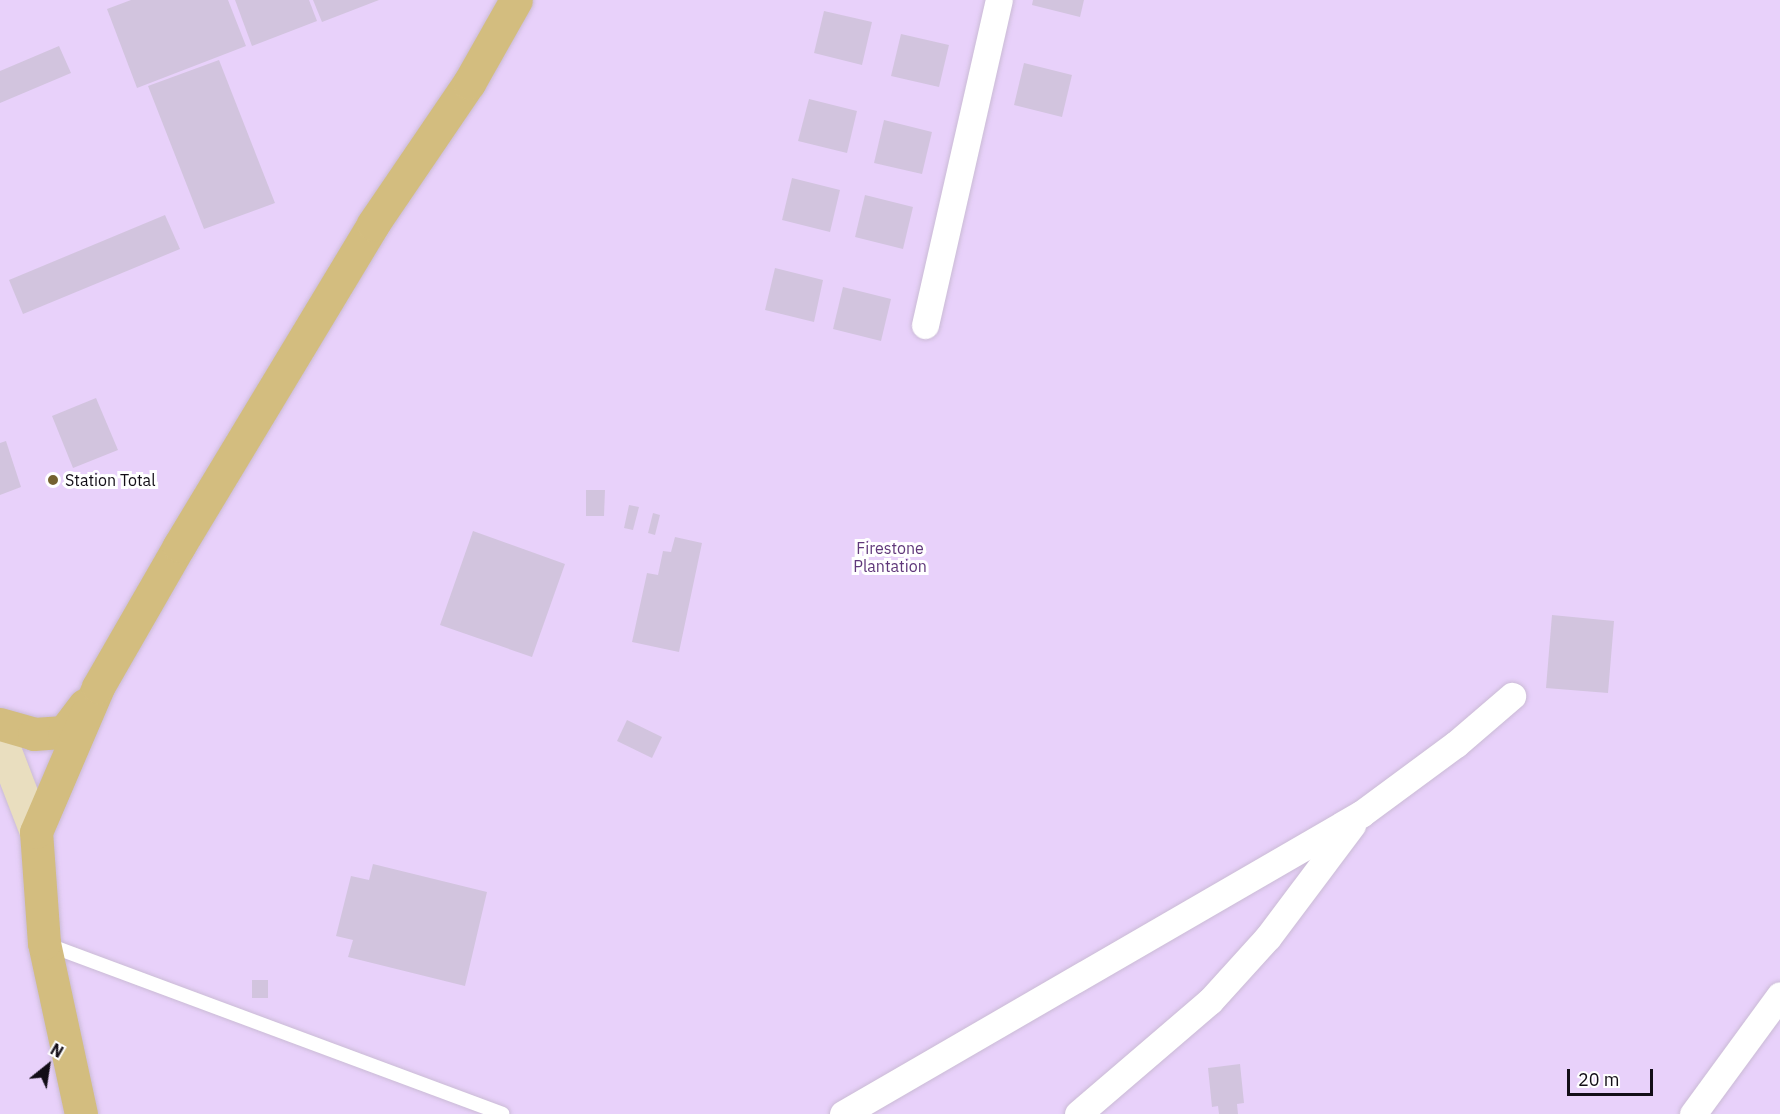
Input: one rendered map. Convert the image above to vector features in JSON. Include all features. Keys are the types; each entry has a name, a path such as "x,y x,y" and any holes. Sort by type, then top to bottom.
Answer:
{"main road":[{"path":"0,724 34,735 64,732 98,687 361,244 470,83 516,0"},
{"path":"36,832 98,687"},
{"path":"0,738 36,832 44,943 81,1114"}],"street":[{"path":"926,325 999,0"},
{"path":"843,1114 1361,814 1455,744 1512,696"},
{"path":"1078,1114 1210,1000 1268,937 1361,814"},
{"path":"1693,1114 1780,995"}],"lane":[{"path":"44,943 502,1114"}],"green space":[{"name":"Firestone Plantation","path":"0,0 1780,0 1780,1114 0,1114"}],"building":[{"path":"131,0 228,0 246,46 137,88 107,9"},
{"path":"235,0 309,0 317,21 252,46"},
{"path":"313,0 379,0 322,22"},
{"path":"1033,0 1084,0 1080,17 1032,5"},
{"path":"824,11 872,22 862,65 814,53"},
{"path":"901,34 949,45 939,87 891,76"},
{"path":"59,46 71,73 0,103 0,71"},
{"path":"219,60 275,203 204,229 148,86"},
{"path":"1024,63 1072,75 1062,117 1014,105"},
{"path":"809,99 857,111 847,153 798,141"},
{"path":"884,120 932,132 922,174 874,163"},
{"path":"792,178 840,190 830,232 782,220"},
{"path":"865,195 913,207 903,249 855,237"},
{"path":"165,215 180,249 23,314 9,280"},
{"path":"775,268 823,280 814,322 765,310"},
{"path":"843,287 891,299 881,341 833,329"},
{"path":"96,398 118,450 73,468 52,416"},
{"path":"6,441 21,487 0,495 0,443"},
{"path":"586,490 605,490 604,516 586,516"},
{"path":"629,505 639,507 633,530 624,528"},
{"path":"653,513 660,515 655,535 648,533"},
{"path":"473,531 565,564 532,657 440,625"},
{"path":"675,537 702,543 679,652 632,642 647,573 658,575 663,551 671,552"},
{"path":"1552,615 1614,621 1608,693 1546,688"},
{"path":"627,720 662,737 652,758 617,741"},
{"path":"373,864 487,892 465,986 348,957 353,940 336,936 351,876 369,880"},
{"path":"252,980 268,980 268,998 252,998"},
{"path":"1240,1064 1244,1103 1237,1104 1238,1114 1219,1114 1218,1106 1212,1107 1208,1068"}],"place":[{"name":"Station Total","path":"53,480"}]}
